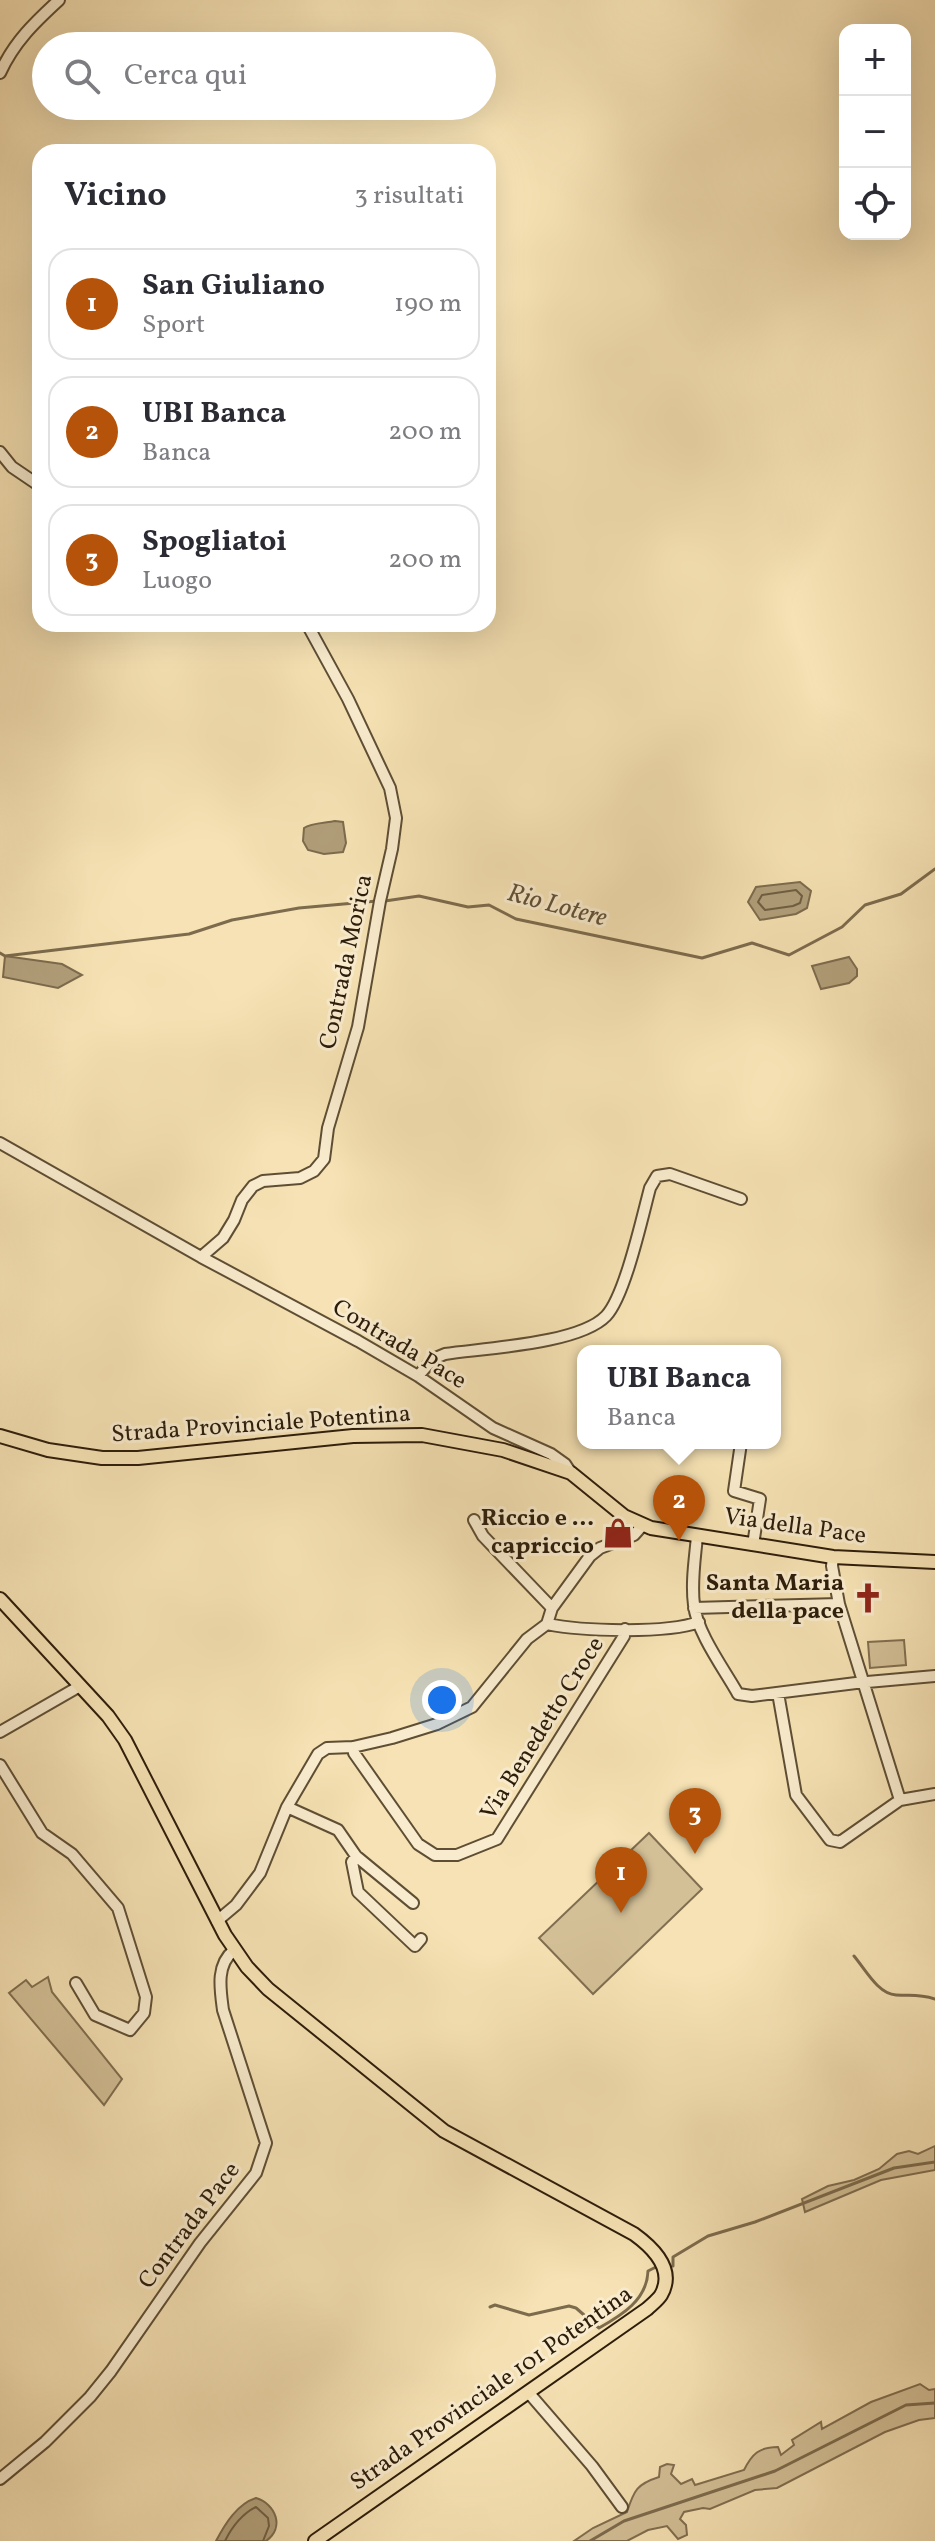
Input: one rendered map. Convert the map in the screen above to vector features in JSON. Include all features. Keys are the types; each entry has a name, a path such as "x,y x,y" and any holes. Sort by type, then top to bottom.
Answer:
{"main road":[{"name":"Strada Provinciale Potentina","path":"0,1436 48,1450 102,1458 138,1458 353,1436 422,1435 503,1450 571,1473"},
{"name":"Via della Pace","path":"571,1473 624,1516 642,1526 676,1534 833,1557 935,1562"},
{"path":"0,1599 108,1716 125,1740 234,1950"},
{"name":"Strada Provinciale 101 Potentina","path":"234,1950 268,1989 444,2131 634,2234 656,2252 664,2271 661,2295 647,2309 315,2541"}],"street":[{"path":"0,73 22,35 59,0"},
{"path":"0,452 12,467 32,481"},
{"name":"Contrada Morica","path":"201,1257 223,1238 242,1200 253,1186 263,1181 300,1178 314,1171 324,1159 328,1128 358,1027 392,849 396,818 390,788 348,699 311,632"},
{"name":"Contrada Pace","path":"0,1143 201,1257 358,1341 418,1376 493,1428 558,1459 571,1473"},
{"path":"418,1376 433,1359 445,1354 565,1337 588,1329 606,1316 619,1296 650,1188 657,1176 670,1174 741,1199"},
{"path":"740,1449 734,1491 760,1499 753,1545"},
{"path":"474,1520 483,1536 552,1608"},
{"path":"217,1921 236,1905 260,1873 287,1807 318,1754 327,1748 353,1747 392,1738 461,1714 481,1698 527,1639 547,1624 552,1608 595,1552 634,1535 642,1526"},
{"path":"697,1536 694,1608 738,1694 752,1696 935,1676"},
{"path":"833,1557 839,1604 900,1800"},
{"path":"694,1608 839,1604"},
{"path":"547,1624 569,1629 625,1629 687,1626 699,1622"},
{"name":"Via Benedetto Croce","path":"353,1747 354,1753 418,1844 435,1855 457,1855 487,1844 497,1839 505,1827 624,1636 625,1629"},
{"path":"0,1732 80,1686"},
{"path":"778,1693 796,1795 830,1840 840,1842 900,1800 935,1794"},
{"path":"0,1765 42,1833 72,1854 118,1908 146,1997 144,2013 130,2030 95,2015 76,1983"},
{"path":"287,1807 338,1830 356,1856 413,1903"},
{"path":"356,1856 352,1862 358,1892 415,1946 421,1939"},
{"name":"Contrada Pace","path":"0,2479 45,2442 97,2388 200,2243 256,2173 266,2143 223,2010 221,1995 221,1968 234,1950"},
{"path":"528,2392 592,2466 622,2507"}],"shaded area":[{"path":"904,1640 906,1665 870,1668 868,1642"},
{"path":"649,1833 702,1889 593,1994 539,1938"},
{"path":"48,1977 52,1992 122,2079 104,2105 9,1993 26,1980 32,1987"},
{"path":"935,2146 935,2170 881,2180 805,2212 802,2199 828,2186 854,2180 879,2169 897,2154 909,2151 918,2154"},
{"path":"920,2384 929,2390 935,2389 935,2418 885,2432 777,2488 755,2490 710,2509 684,2512 680,2519 686,2525 687,2535 678,2539 667,2526 648,2530 627,2541 574,2541 627,2512 637,2489 659,2477 660,2467 674,2465 671,2474 681,2484 692,2479 695,2485 744,2470 761,2450 778,2447 781,2455 794,2445 792,2440 821,2422 822,2429 871,2402"}],"water":[{"path":"343,822 346,843 343,852 324,854 308,850 303,841 304,828"},
{"path":"800,882 811,891 807,908 796,914 760,920 748,902 756,887"},
{"path":"5,956 62,964 82,975 58,988 3,977"},
{"path":"849,957 857,969 857,976 849,983 821,989 812,966"},
{"path":"256,2498 269,2505 276,2517 272,2536 266,2541 216,2541 237,2510"}],"waterway":[{"name":"Rio Lotere","path":"385,901 419,896 468,907 489,905 516,919 702,958 752,943 789,955 842,927 865,905 901,894 935,869"},
{"name":"Rio Lotere","path":"0,953 5,956 189,934 232,920 299,908 377,901"},
{"path":"854,1956 878,1986 889,1994 935,1999"},
{"path":"673,2266 673,2257 708,2236 755,2222 894,2168 935,2162"},
{"path":"490,2307 495,2305 529,2315 569,2306 576,2308 599,2328 632,2306 643,2290 648,2271 656,2267"},
{"path":"590,2541 624,2521 775,2471 906,2405 935,2403"}],"place":[{"name":"Riccio e ... capriccio","path":"618,1533"},
{"name":"UBI Banca","path":"679,1541"},
{"name":"Santa Maria della pace","path":"868,1598"},
{"name":"Spogliatoi","path":"695,1854"},
{"name":"San Giuliano","path":"621,1913"}]}
